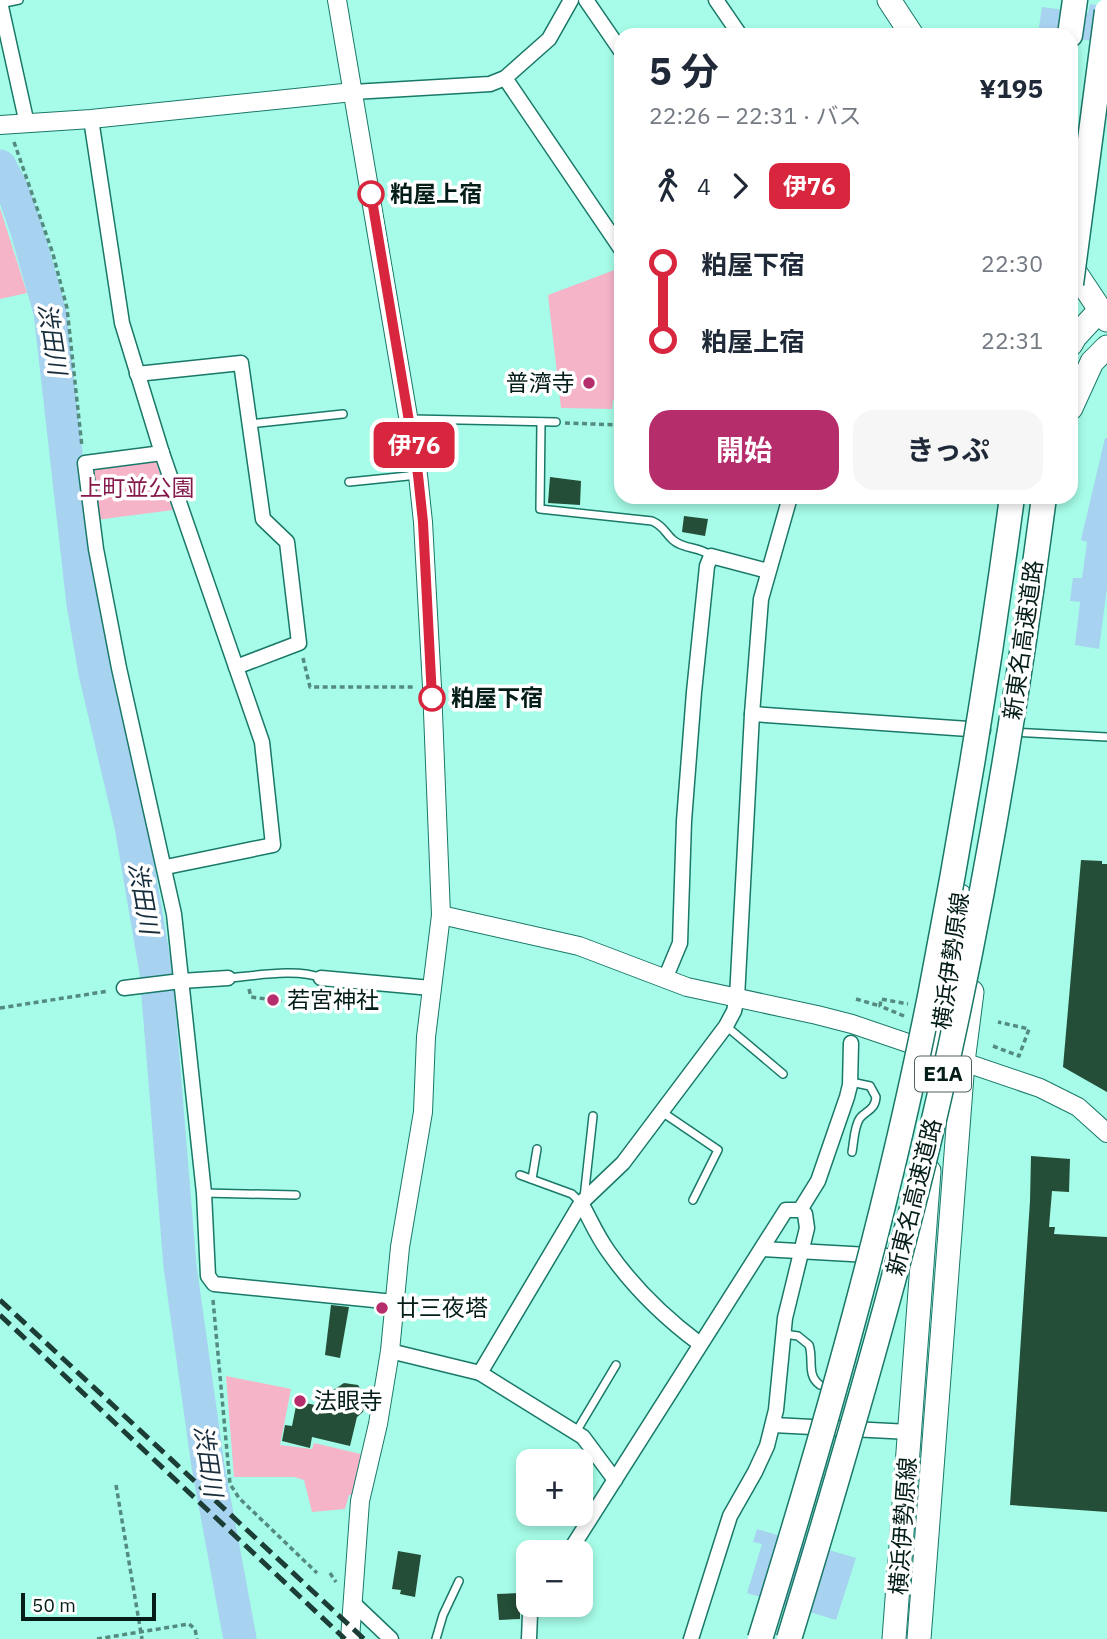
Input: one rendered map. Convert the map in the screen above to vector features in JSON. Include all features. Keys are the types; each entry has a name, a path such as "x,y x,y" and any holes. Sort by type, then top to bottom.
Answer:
{"highway":[{"path":"1071,28 1075,0"},
{"path":"1078,231 1107,11"},
{"name":"新東名高速道路","path":"760,1639 810,1478 856,1306 931,993 971,767 1011,504"},
{"name":"新東名高速道路","path":"789,1639 885,1313 957,1016 1004,770 1043,504"}],"main road":[{"path":"888,0 907,28"},
{"path":"1078,276 1104,315 1078,335"},
{"path":"1078,393 1092,362 1107,347"},
{"name":"横浜伊勢原線","path":"894,1639 938,1053 984,730 1020,504"},
{"name":"横浜伊勢原線","path":"919,1639 963,1062 1043,504"}],"street":[{"path":"337,0 418,475 432,687 441,915 426,1037 423,1112 400,1247 390,1350 378,1424 360,1501 350,1639"},
{"path":"2,121 26,124 353,92 490,84 505,78 549,39 571,0"},
{"path":"586,0 614,41"},
{"path":"716,0 735,28"},
{"path":"0,3 26,124"},
{"path":"505,78 614,238"},
{"path":"91,119 122,323 162,453 262,742 273,845 166,867"},
{"path":"137,374 241,363 263,519 286,542 299,643 236,667"},
{"path":"162,453 85,463 96,549 174,914 178,981 204,1193 208,1276 214,1284 394,1302"},
{"path":"480,1373 582,1202 623,1163 726,1026 734,1011 737,998 761,599 788,504"},
{"path":"665,979 680,943 684,821 707,566 711,556 768,571"},
{"path":"752,714 984,730"},
{"path":"441,915 570,944 710,993 817,1015 938,1053 1057,1096 1078,1107 1107,1133"},
{"path":"124,988 228,978"},
{"path":"321,978 431,988"},
{"path":"800,1210 818,1181 850,1082 851,1043"},
{"path":"582,1202 607,1251 666,1320 700,1344"},
{"path":"577,1540 786,1210 800,1210 807,1221 783,1334 780,1383 772,1424 761,1462 730,1516 691,1639"},
{"path":"762,1249 923,1259"},
{"path":"390,1350 480,1373 583,1437 615,1480"},
{"path":"772,1424 910,1432"},
{"path":"353,1603 391,1639"},
{"path":"529,1639 530,1617"}],"lane":[{"path":"0,3 19,0"},
{"path":"249,424 343,414"},
{"path":"410,419 556,422"},
{"path":"541,422 540,509 652,521 667,531 672,540 704,550 711,556"},
{"path":"349,482 418,475"},
{"path":"1008,732 1107,737"},
{"path":"228,978 290,974 321,978"},
{"path":"726,1026 783,1074"},
{"path":"850,1082 870,1086 876,1097 872,1110 860,1118 857,1124 852,1152"},
{"path":"661,1111 718,1150 693,1200"},
{"path":"582,1202 593,1116"},
{"path":"532,1179 537,1149"},
{"path":"520,1175 572,1194 582,1202"},
{"path":"204,1193 296,1195"},
{"path":"783,1334 798,1336 809,1345 811,1373 820,1385"},
{"path":"576,1432 616,1365"},
{"path":"436,1639 443,1615 459,1581"}],"path":[{"path":"2,121 14,142 37,206 67,308 85,463"},
{"path":"556,422 614,425"},
{"path":"299,643 310,687 432,687"},
{"path":"246,977 251,997 282,1002"},
{"path":"0,1008 124,988"},
{"path":"856,999 904,1016"},
{"path":"880,1006 881,999 909,1004"},
{"path":"993,1046 1019,1056 1029,1029 998,1022"},
{"path":"214,1284 212,1290 230,1484 239,1498 317,1573"},
{"path":"116,1485 142,1639"},
{"path":"97,1639 189,1624 195,1629 197,1639"}],"green space":[{"path":"0,208 27,293 0,299"},
{"path":"614,270 612,409 561,408 548,295"},
{"name":"上町並公園","path":"155,459 173,510 96,520 93,475 96,467"},
{"path":"226,1376 291,1389 280,1445 312,1449 314,1443 361,1454 352,1495 349,1495 345,1509 312,1512 304,1480 294,1477 234,1477"}],"water":[{"path":"1090,4 1107,6 1107,43 1078,39 1078,28 1039,28 1042,7 1088,13"},
{"path":"1105,438 1107,588 1099,649 1075,645 1080,602 1070,601 1073,578 1082,578 1087,542 1081,540"},
{"path":"757,1529 856,1558 836,1620 747,1593 762,1544 753,1542"}],"building":[{"path":"550,477 581,481 580,505 548,503"},
{"path":"684,516 708,519 705,536 682,532"},
{"path":"1081,860 1102,861 1102,864 1107,864 1107,1092 1063,1067"},
{"path":"1031,1156 1070,1159 1069,1192 1052,1191 1049,1227 1055,1227 1054,1234 1107,1237 1107,1512 1010,1505"},
{"path":"331,1305 349,1307 340,1358 325,1355"},
{"path":"344,1383 358,1385 366,1397 363,1412 357,1417 350,1446 312,1437 310,1448 282,1441 285,1425 292,1426 297,1401 328,1408 332,1391"},
{"path":"398,1551 421,1555 415,1597 392,1589"},
{"path":"516,1593 516,1617 520,1619 499,1620 497,1594"}],"waterway":[{"name":"渋田川","path":"0,166 13,191 26,228 50,312 83,604 95,673 131,826 156,972 180,1266 208,1466 240,1639"}],"railway":[{"path":"0,1300 364,1639"},
{"path":"0,1315 345,1639"}],"bus line":[{"name":"伊76","path":"371,194 418,475 432,698"}],"place":[{"name":"粕屋上宿","path":"371,194"},
{"name":"普濟寺","path":"589,383"},
{"name":"粕屋下宿","path":"432,698"},
{"name":"若宮神社","path":"273,1000"},
{"name":"廿三夜塔","path":"382,1308"},
{"name":"法眼寺","path":"300,1401"}]}
